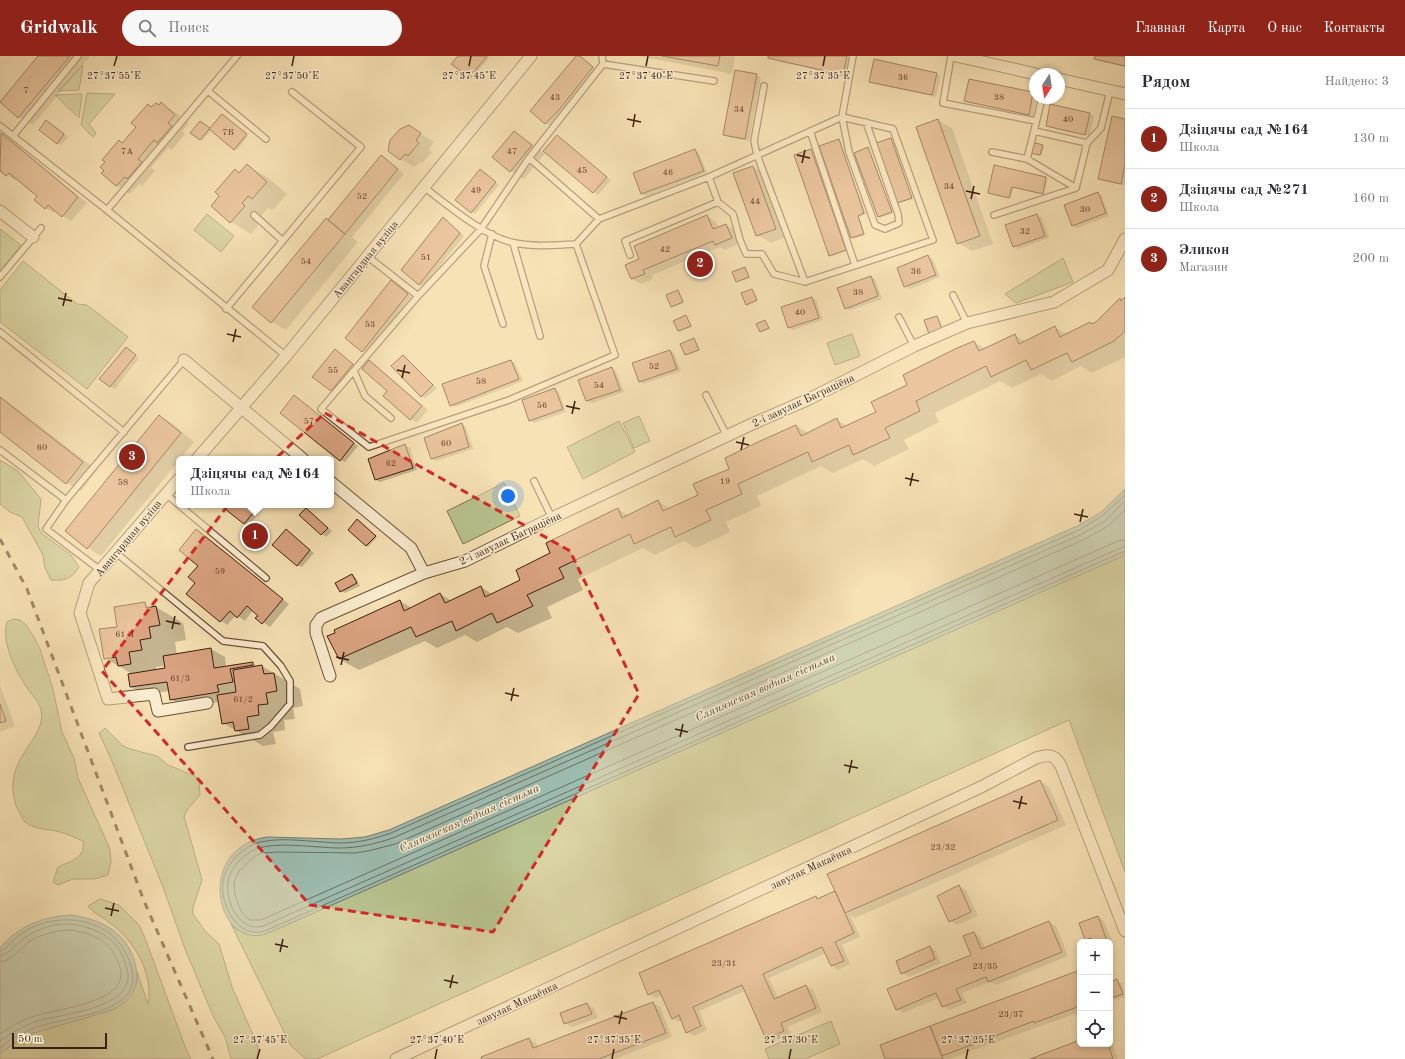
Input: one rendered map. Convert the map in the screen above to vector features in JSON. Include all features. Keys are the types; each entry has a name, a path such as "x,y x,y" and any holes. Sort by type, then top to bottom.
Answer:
{"street":[{"name":"Авангардная вуліца","path":"200,456 286,356 531,56"},
{"path":"956,56 1029,72"},
{"path":"1065,80 1125,94"},
{"path":"0,211 33,237"},
{"name":"2-і завулак Баграціёна","path":"330,676 316,633 316,625 321,618 424,573 466,562 552,518 807,400 914,346 967,323 1054,302 1108,270 1125,239"},
{"path":"184,360 299,456"},
{"name":"Авангардная вуліца","path":"176,482 89,583 80,614 108,699 154,694 158,711 207,703"},
{"path":"334,484 411,548 424,573"},
{"name":"завулак Макаёнка","path":"396,1059 953,800 1008,774 1036,758 1045,755 1052,755 1058,759 1125,931"}],"lane":[{"path":"13,136 78,56"},
{"path":"107,210 236,56"},
{"path":"576,244 616,355 509,400 369,448 321,409 418,296 481,229 529,158 603,64 602,56"},
{"path":"853,56 842,117 849,152 875,225 885,229 899,223 898,214 866,122"},
{"path":"951,56 942,103 1036,121"},
{"path":"603,64 714,81"},
{"path":"764,86 754,141 757,155 805,282"},
{"path":"208,91 266,139"},
{"path":"1076,188 1087,142 1101,128 1110,91"},
{"path":"226,309 361,147 292,92"},
{"path":"1028,159 1040,104"},
{"path":"424,188 481,229 513,243 548,246 576,244 599,219 709,176 842,117 893,128 933,240 805,282 774,274 762,254 746,254 740,240 733,214 718,202 709,176"},
{"path":"0,126 107,210 226,309 286,356"},
{"path":"810,131 855,265"},
{"path":"1034,131 1087,142"},
{"path":"992,152 1028,159 1076,188"},
{"path":"529,158 599,219"},
{"path":"994,215 1076,188"},
{"path":"630,255 625,241 718,202"},
{"path":"254,215 283,242"},
{"path":"0,277 41,228"},
{"path":"492,234 484,266 503,324"},
{"path":"513,243 540,336"},
{"path":"367,256 418,296"},
{"path":"953,295 967,323"},
{"path":"899,317 914,346"},
{"path":"0,332 124,432"},
{"path":"100,570 46,529 66,500 184,360"},
{"path":"354,371 365,396 391,418"},
{"path":"706,395 727,436"},
{"path":"0,450 66,500"},
{"path":"534,481 552,518"},
{"path":"166,493 176,502"},
{"path":"183,508 266,578"},
{"path":"115,552 224,641 263,646 281,666 290,680 290,704 260,736 188,746"}],"highlighted area":[{"path":"325,413 570,551 639,694 493,932 310,905 102,671 235,496"}],"green space":[{"path":"83,65 79,90 58,91"},
{"path":"87,93 115,94 89,124 96,133 93,137 81,125"},
{"path":"82,94 79,118 55,95"},
{"path":"207,214 234,236 221,252 194,230"},
{"path":"0,229 21,245 0,271"},
{"path":"1063,258 1073,282 1016,303 1005,294"},
{"path":"23,261 77,304 87,305 128,337 87,389 0,322 0,290"},
{"path":"852,334 860,356 835,365 827,343"},
{"path":"639,416 650,441 634,448 623,423"},
{"path":"619,421 635,452 583,479 567,447"},
{"path":"0,460 18,471 41,499 38,526 41,533 71,555 79,567 70,577 60,580 51,580 45,568 43,555 22,517 10,512 0,504"},
{"path":"504,483 520,516 463,544 447,511"},
{"path":"1125,555 1125,872 1069,720 317,1059 306,1059 291,1046 231,924 237,930 266,934"},
{"path":"13,619 20,620 26,625 40,649 53,689 62,732 74,758 78,778 110,849 111,862 108,875 94,879 73,879 58,885 53,882 58,867 72,861 80,855 83,847 83,841 63,833 29,825 25,822 16,806 13,790 14,775 25,751 38,731 41,721 41,710 17,671 7,646 7,622"},
{"path":"105,728 123,746 157,756 168,765 195,776 199,782 200,795 187,810 184,816 202,880 193,907 193,914 205,931 219,944 232,987 258,1046 258,1059 231,1059 225,1037 214,1018 185,949 163,887 99,733"},
{"path":"100,899 119,905 139,925 191,1059 0,1059 0,1053 27,1035 115,1009 137,983 137,972 148,1004 148,981 145,970 134,948 119,930 88,906"},
{"path":"831,1021 840,1044 805,1059 769,1059 765,1049"}],"water":[{"name":"Сляпянская водная сістэма","path":"1125,489 1125,555 266,934 249,935 235,927 225,913 220,896 221,877 229,859 244,845 267,837 341,839 365,837 389,830 1077,526 1100,513"},
{"path":"70,915 87,918 103,924 113,930 125,942 134,958 136,967 136,984 133,992 123,1004 115,1009 27,1035 0,1053 0,948 7,940 31,924 50,918"}],"building":[{"path":"38,56 70,56 18,118 0,102"},
{"path":"458,56 487,56 469,78 451,64"},
{"path":"576,56 580,56 593,67 558,111 545,124 530,111"},
{"path":"662,56 720,56 718,66"},
{"path":"768,56 847,56 843,75 768,58"},
{"path":"1095,56 1125,56 1125,66 1094,59"},
{"path":"874,59 937,73 932,95 869,82"},
{"path":"735,70 757,74 745,139 723,135"},
{"path":"969,79 1029,91 1029,104 1031,104 1029,115 964,101"},
{"path":"161,102 175,115 168,123 172,126 157,143 154,140 138,159 142,162 127,179 125,177 116,186 101,173 104,171 100,167 105,162 102,160 119,140 122,143 136,127 131,123 148,104 151,107 156,103 159,105"},
{"path":"1050,104 1090,113 1085,135 1046,126"},
{"path":"222,114 247,134 234,150 209,129"},
{"path":"1112,116 1125,119 1125,164 1121,184 1098,179"},
{"path":"938,119 980,236 957,244 916,127"},
{"path":"46,120 64,134 57,144 39,130"},
{"path":"200,121 210,128 200,140 190,133"},
{"path":"409,125 421,133 416,140 419,143 408,156 405,154 400,160 388,151 390,140 400,129"},
{"path":"514,131 532,145 510,172 492,157"},
{"path":"1,133 78,197 62,217 48,205 45,209 34,200 37,196 9,173 6,176 0,171"},
{"path":"557,135 607,177 593,193 543,151"},
{"path":"891,138 912,198 897,203 876,143"},
{"path":"839,139 864,213 858,216 864,234 851,238 819,146"},
{"path":"1032,142 1043,145 1040,155 1030,153"},
{"path":"868,147 892,212 878,217 854,153"},
{"path":"695,149 704,171 641,194 633,173"},
{"path":"811,149 846,250 829,256 794,155"},
{"path":"381,155 398,169 345,234 328,220"},
{"path":"247,164 267,182 252,199 248,196 242,203 245,206 230,223 211,206 219,196 215,192 235,169 239,173"},
{"path":"994,165 1046,177 1043,194 1012,187 1009,198 988,193"},
{"path":"753,166 776,229 756,236 733,173"},
{"path":"480,169 496,182 471,213 455,200"},
{"path":"1098,192 1106,213 1072,226 1064,205"},
{"path":"1037,214 1045,236 1013,247 1005,225"},
{"path":"707,215 713,229 726,224 732,238 715,245 713,241 643,270 645,274 631,279 625,265 639,259 634,246"},
{"path":"443,217 460,233 419,285 401,270"},
{"path":"326,218 345,234 271,323 252,307"},
{"path":"928,255 936,275 904,287 897,268"},
{"path":"745,267 749,277 736,282 732,272"},
{"path":"871,276 878,296 845,309 837,288"},
{"path":"391,280 408,294 362,352 345,338"},
{"path":"752,289 757,300 746,305 741,293"},
{"path":"678,290 683,302 671,307 666,295"},
{"path":"812,297 819,318 788,328 781,307"},
{"path":"1125,297 1125,331 1114,341 1072,362 1067,353 1031,370 1026,360 991,377 986,366 916,401 920,411 885,428 890,438 853,455 849,445 812,462 808,452 738,484 742,494 706,510 711,520 675,537 671,527 634,544 630,534 559,568 564,578 527,595 533,606 497,623 492,613 456,631 452,621 416,637 411,627 339,659 327,636 335,633 334,630 400,600 404,611 440,593 445,603 481,586 485,597 520,580 516,570 550,553 546,543 618,508 622,518 658,500 663,511 698,495 693,484 729,469 725,458 796,425 801,436 837,418 841,428 876,412 871,402 907,385 903,375 955,349 974,341 979,351 1015,334 1019,344 1055,326 1060,337 1090,322 1091,324 1096,322 1120,298 1121,301"},
{"path":"686,315 691,326 678,331 673,321"},
{"path":"937,316 942,329 929,334 924,320"},
{"path":"765,320 769,328 760,332 756,324"},
{"path":"694,338 699,350 685,355 680,344"},
{"path":"126,347 136,355 110,387 99,379"},
{"path":"335,349 353,364 331,391 312,377"},
{"path":"670,350 677,369 639,382 632,363"},
{"path":"403,355 433,385 421,397 391,366"},
{"path":"369,360 422,406 410,420 383,396 387,391 362,369"},
{"path":"511,360 519,379 450,406 442,384"},
{"path":"612,367 620,390 586,401 578,380"},
{"path":"555,388 563,409 529,421 522,400"},
{"path":"294,395 354,443 340,461 280,413"},
{"path":"0,397 83,462 66,484 0,432"},
{"path":"159,415 181,433 87,549 65,531"},
{"path":"462,423 469,447 431,459 424,438"},
{"path":"405,444 413,468 375,480 368,459"},
{"path":"224,508 257,508 244,524"},
{"path":"306,508 328,528 321,535 299,515"},
{"path":"357,519 376,536 366,546 348,530"},
{"path":"196,529 283,599 262,624 255,618 258,616 247,606 237,618 230,611 220,622 186,594 195,583 188,577 198,566 179,550"},
{"path":"286,529 310,550 297,566 272,545"},
{"path":"352,574 357,583 340,592 335,583"},
{"path":"145,602 146,608 156,606 160,625 149,627 151,638 140,640 142,650 129,652 131,664 118,666 116,657 104,659 99,629 117,627 114,607"},
{"path":"211,648 214,668 253,662 253,665 230,669 233,682 217,685 219,692 170,700 167,682 130,687 128,674 165,668 163,656"},
{"path":"262,665 264,674 274,673 277,691 266,693 268,704 258,705 259,715 247,717 249,729 235,731 233,722 222,724 217,695 236,692 233,670"},
{"path":"0,704 6,721 0,723"},
{"path":"1040,780 1058,820 845,913 827,874"},
{"path":"959,885 971,912 949,922 937,896"},
{"path":"835,891 854,933 835,942 844,961 831,966 822,947 763,974 774,999 806,985 816,1008 781,1023 784,1031 766,1039 742,985 693,1007 701,1026 686,1033 679,1015 672,1019 659,990 648,995 639,973 816,896 817,899"},
{"path":"1098,916 1106,939 1085,939 1079,923"},
{"path":"1049,921 1062,952 988,982 986,977 956,989 961,1000 942,1007 936,993 896,1010 887,989 971,955 963,936 974,932 981,949"},
{"path":"930,946 935,959 901,974 896,961"},
{"path":"1077,971 1077,1007 1034,1023 1034,1021 942,1056 930,1026"},
{"path":"1117,979 1123,994 1113,997 1113,981"},
{"path":"653,1002 666,1033 599,1059 482,1059 481,1057 529,1038 533,1048"},
{"path":"587,1003 592,1014 564,1024 560,1013"},
{"path":"930,1026 943,1059 885,1059 880,1045"},
{"path":"1077,1041 1077,1047 1109,1047 1113,1059 1030,1059"}],"railway":[{"path":"0,539 27,589 144,901 213,1059"}],"place":[{"name":"Дзіцячы сад №271","path":"700,264"},
{"name":"Эликон","path":"132,457"},
{"name":"Дзіцячы сад №164","path":"255,536"}]}
